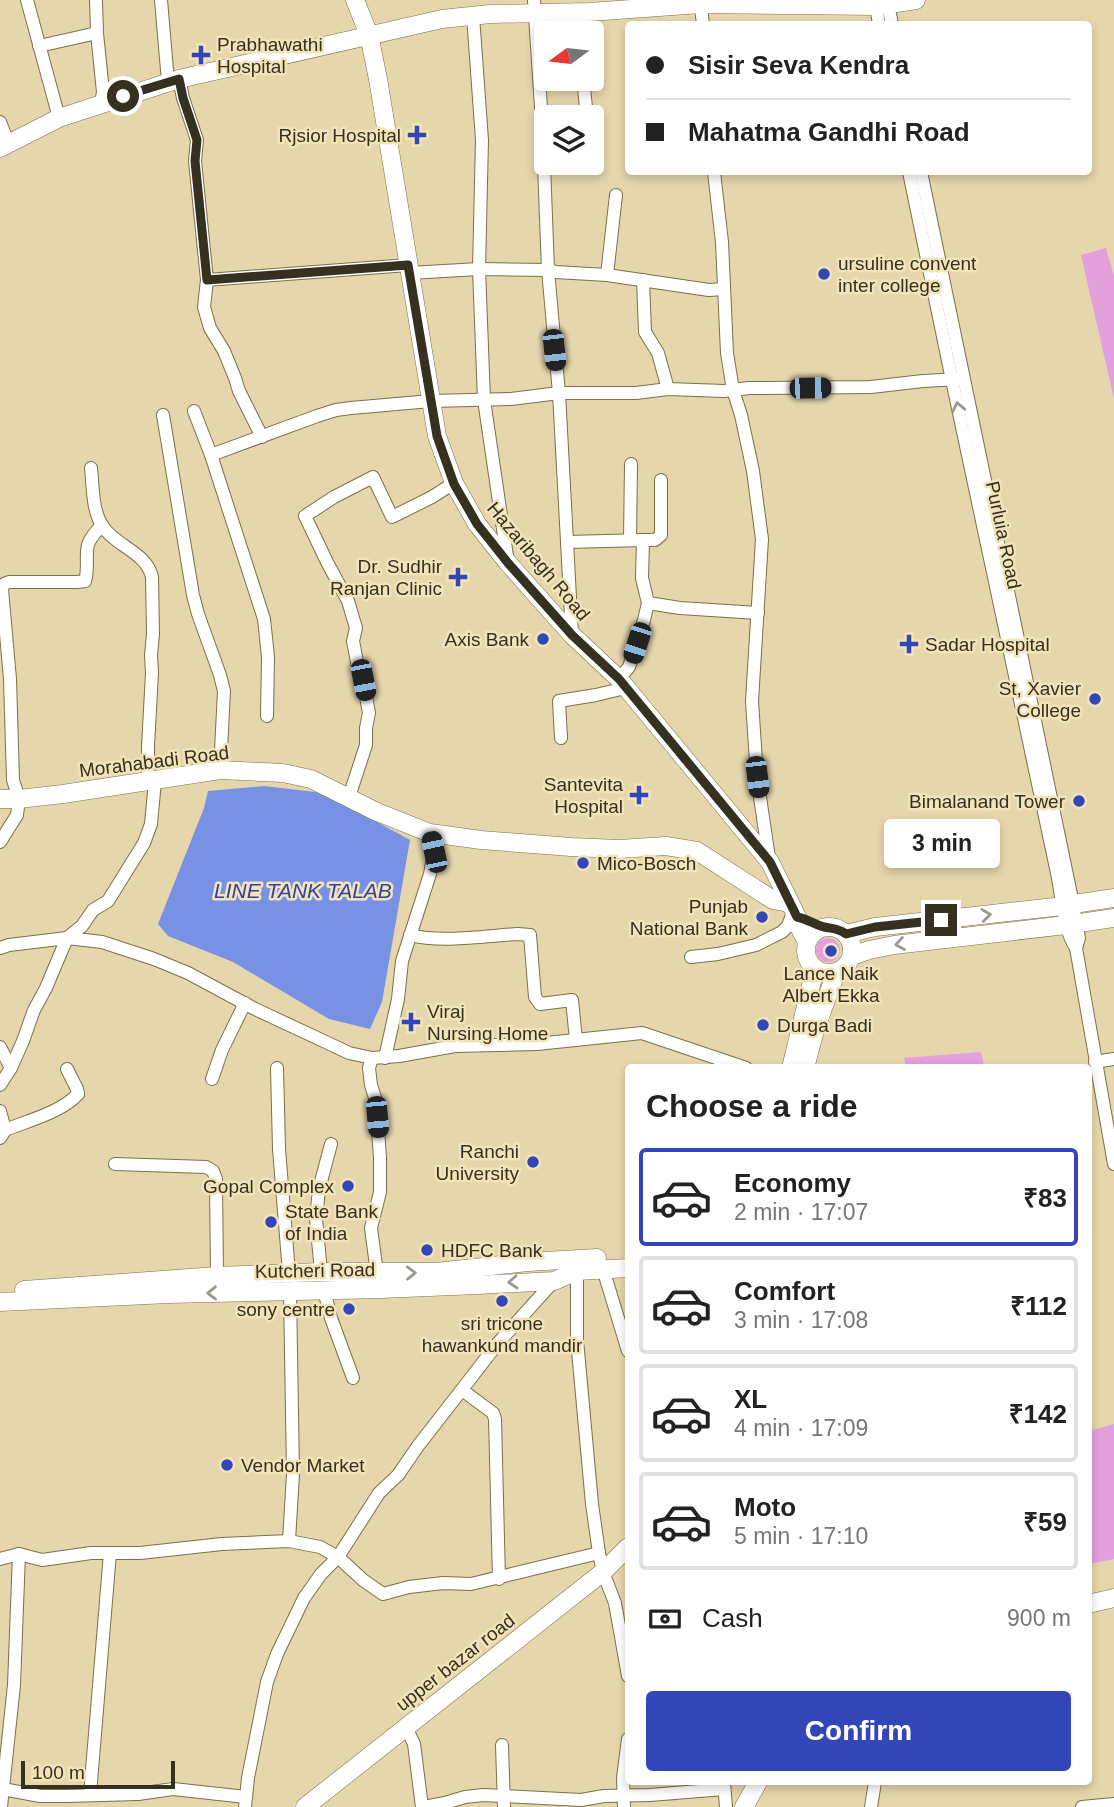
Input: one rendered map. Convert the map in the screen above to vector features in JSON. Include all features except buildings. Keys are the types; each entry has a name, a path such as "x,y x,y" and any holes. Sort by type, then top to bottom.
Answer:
{"main road":[{"name":"Hazaribagh Road","path":"355,0 369,35 388,136 437,436 454,484 477,524 508,563 572,635 622,683 770,862 807,942"},
{"path":"4,145 59,118 174,80 442,19 534,6 585,8 700,2 881,3 916,0"},
{"name":"Morahabadi Road","path":"0,799 19,799 220,770 292,775 311,779 377,812 430,833 571,848 666,846 698,851 793,910"},
{"path":"846,934 875,927 1114,898"},
{"path":"793,910 824,927 840,929 846,934 852,948 852,956 843,969 836,973 821,973 806,957 807,942 811,935 824,927"},
{"path":"852,956 905,943 1114,918"},
{"path":"792,1064 815,969"},
{"path":"806,1064 815,1030 836,973"},
{"path":"322,1281 377,1273 436,1272 528,1262 625,1257"},
{"name":"Kutcheri Road","path":"0,1302 168,1294 289,1282 322,1281 381,1290 554,1280 577,1271 625,1268"},
{"path":"0,1291 217,1276 289,1282"},
{"name":"upper bazar road","path":"305,1807 603,1572 625,1550"},
{"path":"1092,1603 1114,1598"},
{"path":"744,1807 756,1785"}],"street":[{"path":"27,0 59,118"},
{"path":"96,0 103,92 101,103"},
{"path":"161,0 174,80 197,140 195,161 207,280 204,307 210,328 262,437"},
{"path":"700,2 703,21"},
{"path":"879,21 881,3"},
{"path":"881,3 890,21"},
{"path":"534,6 572,635"},
{"path":"474,16 482,140 479,270 484,401 508,563"},
{"path":"39,46 97,33"},
{"path":"0,122 4,129 4,145"},
{"path":"714,175 722,242 727,354 753,471 762,539 752,701 757,777 770,862"},
{"name":"Purluia Road","path":"910,175 958,379 1072,924 1079,938 1076,948 1114,1164"},
{"name":"Purluia Road","path":"922,175 958,379"},
{"path":"607,275 616,195"},
{"path":"207,280 408,269 548,270 607,275 709,290 724,289"},
{"path":"643,280 645,331 658,353 668,389"},
{"path":"211,455 336,410 432,401 484,401 559,393 636,393 668,389 724,391 749,387 871,387 958,379"},
{"path":"194,411 264,619 268,657 267,716"},
{"path":"163,415 193,595 224,691 220,770"},
{"path":"561,738 559,701 596,695 622,683 644,620 648,603 636,540 631,464"},
{"path":"0,1085 11,1068 67,938 82,926 93,910 108,901 144,843 151,824 155,781 148,773 153,634 152,577 144,560 102,525 96,508 91,468"},
{"path":"349,797 366,745 369,713 353,641 356,628 348,601 305,516 373,477 392,517 454,484"},
{"path":"568,542 655,540 660,535 661,480"},
{"path":"0,842 17,815 19,799 13,780 8,652 2,589 4,584 9,582 85,580 88,574 88,546 102,525"},
{"path":"648,603 758,613"},
{"path":"377,1273 372,1228 380,1192 380,1158 376,1101 370,1085 369,1068 378,1058 398,999 402,961 430,874 434,852 430,833"},
{"path":"691,957 756,945 782,932 788,926 793,910"},
{"path":"410,934 419,937 518,933 530,935 535,998 540,1004 572,1000 576,1040"},
{"path":"0,948 67,938 102,942 154,959 188,974 349,1053 378,1058 455,1046 482,1047 642,1033 734,1064"},
{"path":"212,1079 222,1050 246,1003"},
{"path":"0,1047 11,1068"},
{"path":"1095,1062 1114,1059"},
{"path":"277,1068 279,1159 289,1282 293,1474 289,1541"},
{"path":"0,1111 3,1134 60,1108 78,1094 67,1069"},
{"path":"331,1144 319,1189 316,1219 322,1281 331,1318 353,1378"},
{"path":"115,1164 206,1167 213,1171 216,1179 217,1276"},
{"path":"603,1269 625,1341"},
{"path":"577,1271 577,1340 599,1553 615,1603 625,1659"},
{"path":"2,1790 40,1796 138,1794 173,1789 245,1802 267,1682 277,1654 304,1598 321,1574 338,1557 379,1493 398,1475 498,1343 554,1280"},
{"path":"462,1390 495,1416 499,1579"},
{"path":"0,1559 19,1554 42,1560 91,1553 140,1553 222,1544 289,1541 320,1547 338,1557 383,1594 409,1587 443,1583 471,1584 499,1579 599,1553"},
{"path":"90,1794 110,1553"},
{"path":"1,1807 14,1685 19,1554"},
{"path":"406,1727 414,1744 423,1807 465,1797 504,1802 529,1796 581,1800 604,1796 624,1801 724,1785 726,1807"},
{"path":"502,1745 504,1802"},
{"path":"624,1801 622,1778 625,1758"},
{"path":"872,1807 875,1785"},
{"path":"1082,1807 1114,1804"}],"shaded area":[{"path":"1106,248 1114,276 1114,399 1081,255"},
{"path":"828,938 839,945 840,950 833,961 828,962 817,955 816,950 823,939"},
{"path":"981,1052 983,1064 905,1064 904,1058"},
{"path":"1114,1424 1114,1559 1092,1563 1092,1430"}],"water":[{"name":"LINE TANK TALAB","path":"264,786 324,793 410,840 382,1002 370,1029 329,1019 233,962 168,936 158,924 204,808 208,791"}],"place":[{"name":"Prabhawathi Hospital","path":"201,55"},
{"name":"Rjsior Hospital","path":"417,135"},
{"name":"ursuline convent inter college","path":"824,274"},
{"name":"Dr. Sudhir Ranjan Clinic","path":"458,577"},
{"name":"Axis Bank","path":"543,639"},
{"name":"Sadar Hospital","path":"909,644"},
{"name":"St, Xavier College","path":"1095,699"},
{"name":"Santevita Hospital","path":"639,795"},
{"name":"Bimalanand Tower","path":"1079,801"},
{"name":"Mico-Bosch","path":"583,863"},
{"name":"Punjab National Bank","path":"762,917"},
{"name":"Lance Naik Albert Ekka","path":"831,951"},
{"name":"Viraj Nursing Home","path":"411,1022"},
{"name":"Durga Badi","path":"763,1025"},
{"name":"Ranchi University","path":"533,1162"},
{"name":"Gopal Complex","path":"348,1186"},
{"name":"State Bank of India","path":"271,1222"},
{"name":"HDFC Bank","path":"427,1250"},
{"name":"sri tricone hawankund mandir","path":"502,1301"},
{"name":"sony centre","path":"349,1309"},
{"name":"Vendor Market","path":"227,1465"}],"route":[{"path":"123,96 179,79 197,140 196,181 207,280 408,265 437,436 454,484 477,524 572,635 619,679 770,862 797,917 824,927 840,929 846,934 875,927 941,920"}]}
